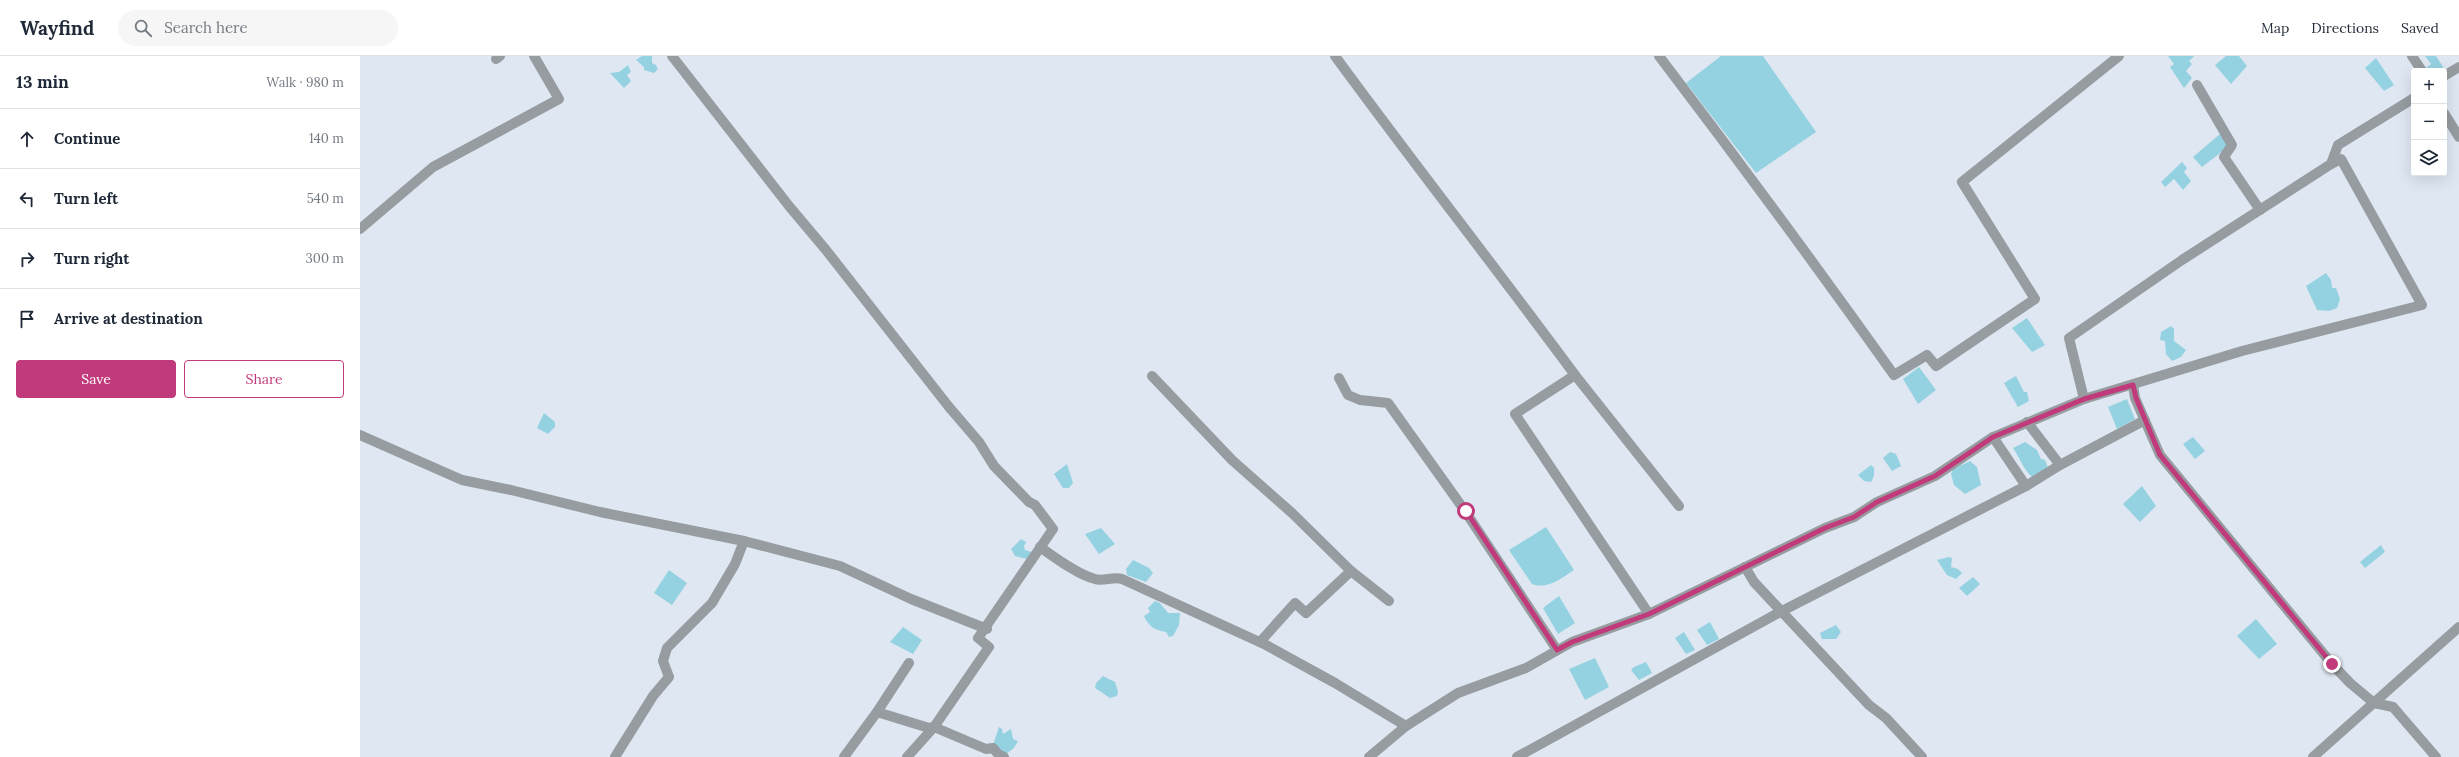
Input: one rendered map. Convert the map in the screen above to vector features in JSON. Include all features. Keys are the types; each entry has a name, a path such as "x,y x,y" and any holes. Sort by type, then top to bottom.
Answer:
{"street":[{"path":"360,229 433,167 559,99 534,56"},
{"path":"672,56 789,206 826,250 949,407 979,442 994,466 1029,502 1035,505 1053,529 987,629 978,638 989,647 934,727 907,757"},
{"path":"1335,56 1429,184 1503,277 1575,376 1679,506"},
{"path":"1659,56 1712,128 1746,169 1894,375 1926,355 1936,366 2035,299 1962,182 2119,56"},
{"path":"2412,56 2420,68"},
{"path":"2447,74 2459,67"},
{"path":"2197,85 2232,145 2224,157 2260,210"},
{"path":"2331,164 2338,145 2411,100"},
{"path":"2447,118 2459,137"},
{"path":"1369,757 1406,726 1458,693 1526,668 1572,642 1649,614 1825,528 1854,517 1877,502 1935,476 1993,437 2027,422 2084,399 2242,351 2422,305 2341,159 2260,210 2069,338 2084,399"},
{"path":"1152,376 1232,460 1292,513 1351,571 1389,601"},
{"path":"1575,376 1514,414 1649,614"},
{"path":"1339,378 1348,395 1360,400 1388,403 1466,511 1557,650"},
{"path":"2133,385 2145,420 2160,455 2332,664 2350,683 2374,703 2393,707 2436,757"},
{"path":"1518,757 1782,611 2026,486 2060,465 2145,420"},
{"path":"2027,422 2060,465"},
{"path":"361,436 462,480 511,490 600,512 744,540 840,566 911,598 987,629"},
{"path":"1993,437 2026,486"},
{"path":"615,757 653,696 669,677 663,662 666,648 712,603 735,564 744,540"},
{"path":"1040,547 1054,558 1095,580 1115,577 1122,579 1260,642 1335,683 1406,726"},
{"path":"1745,567 1754,582 1869,705 1886,718 1922,757"},
{"path":"1260,642 1295,603 1306,613 1351,571"},
{"path":"2313,757 2459,627"},
{"path":"844,757 909,664"},
{"path":"876,712 930,728 934,727 986,748 993,748 998,754 1004,757"}],"water":[{"path":"642,56 652,56 652,63 656,65 658,69 654,73 644,70 644,67 636,60"},
{"path":"1721,56 1763,56 1816,132 1756,173 1686,83"},
{"path":"2168,56 2194,56 2189,61 2192,64 2186,71 2192,78 2184,88 2170,67 2174,64"},
{"path":"2226,56 2239,56 2247,66 2231,84 2215,65"},
{"path":"2425,56 2436,56 2444,68 2426,68 2431,64"},
{"path":"2376,58 2394,85 2384,91 2365,68"},
{"path":"628,65 631,72 627,75 631,81 624,88 610,73 619,72"},
{"path":"2220,134 2228,147 2202,167 2193,157"},
{"path":"2182,162 2187,168 2184,172 2191,181 2183,190 2174,179 2165,187 2161,182"},
{"path":"2326,273 2331,280 2332,288 2336,288 2340,299 2337,308 2329,311 2317,310 2306,286"},
{"path":"2027,318 2045,345 2032,352 2012,328"},
{"path":"2171,326 2174,329 2174,341 2186,350 2181,357 2172,361 2166,354 2165,341 2160,340 2161,332"},
{"path":"1919,367 1936,390 1918,404 1903,379"},
{"path":"2016,376 2024,392 2027,392 2029,401 2018,407 2004,383"},
{"path":"2127,399 2135,419 2117,429 2108,407"},
{"path":"544,413 555,422 555,427 548,434 537,428"},
{"path":"2193,437 2205,451 2195,459 2183,444"},
{"path":"2025,442 2037,450 2041,459 2045,460 2048,468 2032,477 2024,467 2013,448"},
{"path":"1890,452 1896,454 1901,466 1892,471 1883,458"},
{"path":"1970,461 1977,467 1981,485 1965,494 1954,485 1951,474 1953,469"},
{"path":"1067,464 1073,483 1069,488 1063,488 1054,474"},
{"path":"1871,465 1874,468 1874,476 1871,482 1864,481 1858,475"},
{"path":"2142,486 2156,506 2140,522 2123,504"},
{"path":"1546,527 1574,570 1549,584 1532,584 1509,550"},
{"path":"1101,528 1115,544 1099,554 1085,534"},
{"path":"1021,539 1026,542 1024,546 1025,550 1032,552 1027,559 1015,556 1011,549"},
{"path":"2381,545 2385,552 2365,568 2360,562"},
{"path":"1949,557 1952,558 1951,567 1958,569 1962,573 1956,579 1947,575 1937,560"},
{"path":"1133,560 1149,568 1153,573 1146,582 1127,575 1126,569"},
{"path":"669,570 687,583 672,605 654,593"},
{"path":"1973,577 1980,584 1967,596 1959,588"},
{"path":"1559,596 1575,623 1558,634 1543,608"},
{"path":"1155,601 1160,603 1168,613 1180,613 1179,625 1173,636 1169,637 1166,632 1153,627 1146,620 1144,616 1150,612 1148,608"},
{"path":"2256,619 2277,644 2259,659 2237,636"},
{"path":"1710,622 1719,639 1707,645 1697,630"},
{"path":"1836,625 1841,632 1836,639 1822,639 1820,633"},
{"path":"903,627 922,640 913,654 890,642"},
{"path":"1684,632 1695,650 1686,654 1675,638"},
{"path":"1595,658 1609,687 1585,700 1569,669"},
{"path":"1646,662 1652,673 1639,680 1631,670 1634,667"},
{"path":"1103,676 1115,682 1118,692 1117,696 1110,698 1095,688 1096,683"},
{"path":"999,727 1002,729 1003,734 1011,729 1013,739 1018,741 1014,748 1006,754 993,745"}],"route":[{"path":"1466,511 1557,650 1572,642 1649,614 1745,567 1765,559 1825,528 1854,517 1877,502 1935,476 1993,437 2084,399 2133,385 2136,398 2160,455 2332,664"}]}
